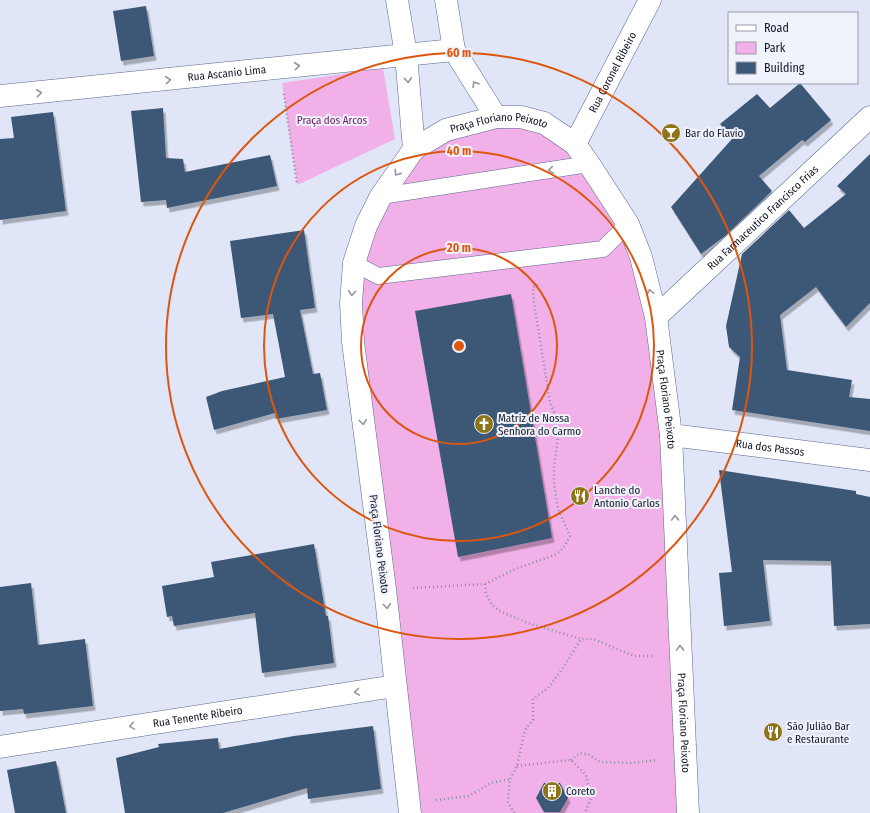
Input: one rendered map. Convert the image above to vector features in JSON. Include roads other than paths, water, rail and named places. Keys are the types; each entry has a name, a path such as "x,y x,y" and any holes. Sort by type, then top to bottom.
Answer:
{"main road":[{"path":"397,0 406,55 414,149"},
{"path":"446,0 454,50 496,117"},
{"name":"Rua Coronel Ribeiro","path":"575,144 650,0"},
{"name":"Rua Ascanio Lima","path":"0,96 454,50"},
{"name":"Praça Floriano Peixoto","path":"409,808 385,589 353,342 351,303 354,263 366,226 381,196 414,149 446,130 496,117 522,117 544,123 575,144 589,164 628,224 641,257 656,317 671,435 688,813"},
{"name":"Rua Farmaceutico Francisco Frias","path":"656,317 870,118"},
{"name":"Rua dos Passos","path":"671,435 870,460"},
{"name":"Rua Tenente Ribeiro","path":"0,747 395,686"}],"lane":[{"path":"381,196 589,164"},
{"path":"354,263 378,276 603,249 628,224"}],"place":[{"name":"Bar do Flavio","path":"671,133"},
{"name":"Matriz de Nossa Senhora do Carmo","path":"484,424"},
{"name":"Lanche do Antonio Carlos","path":"580,496"},
{"name":"São Julião Bar e Restaurante","path":"773,732"},
{"name":"Coreto","path":"552,791"}],"park label":[{"name":"Praça dos Arcos","path":"332,120"}]}
